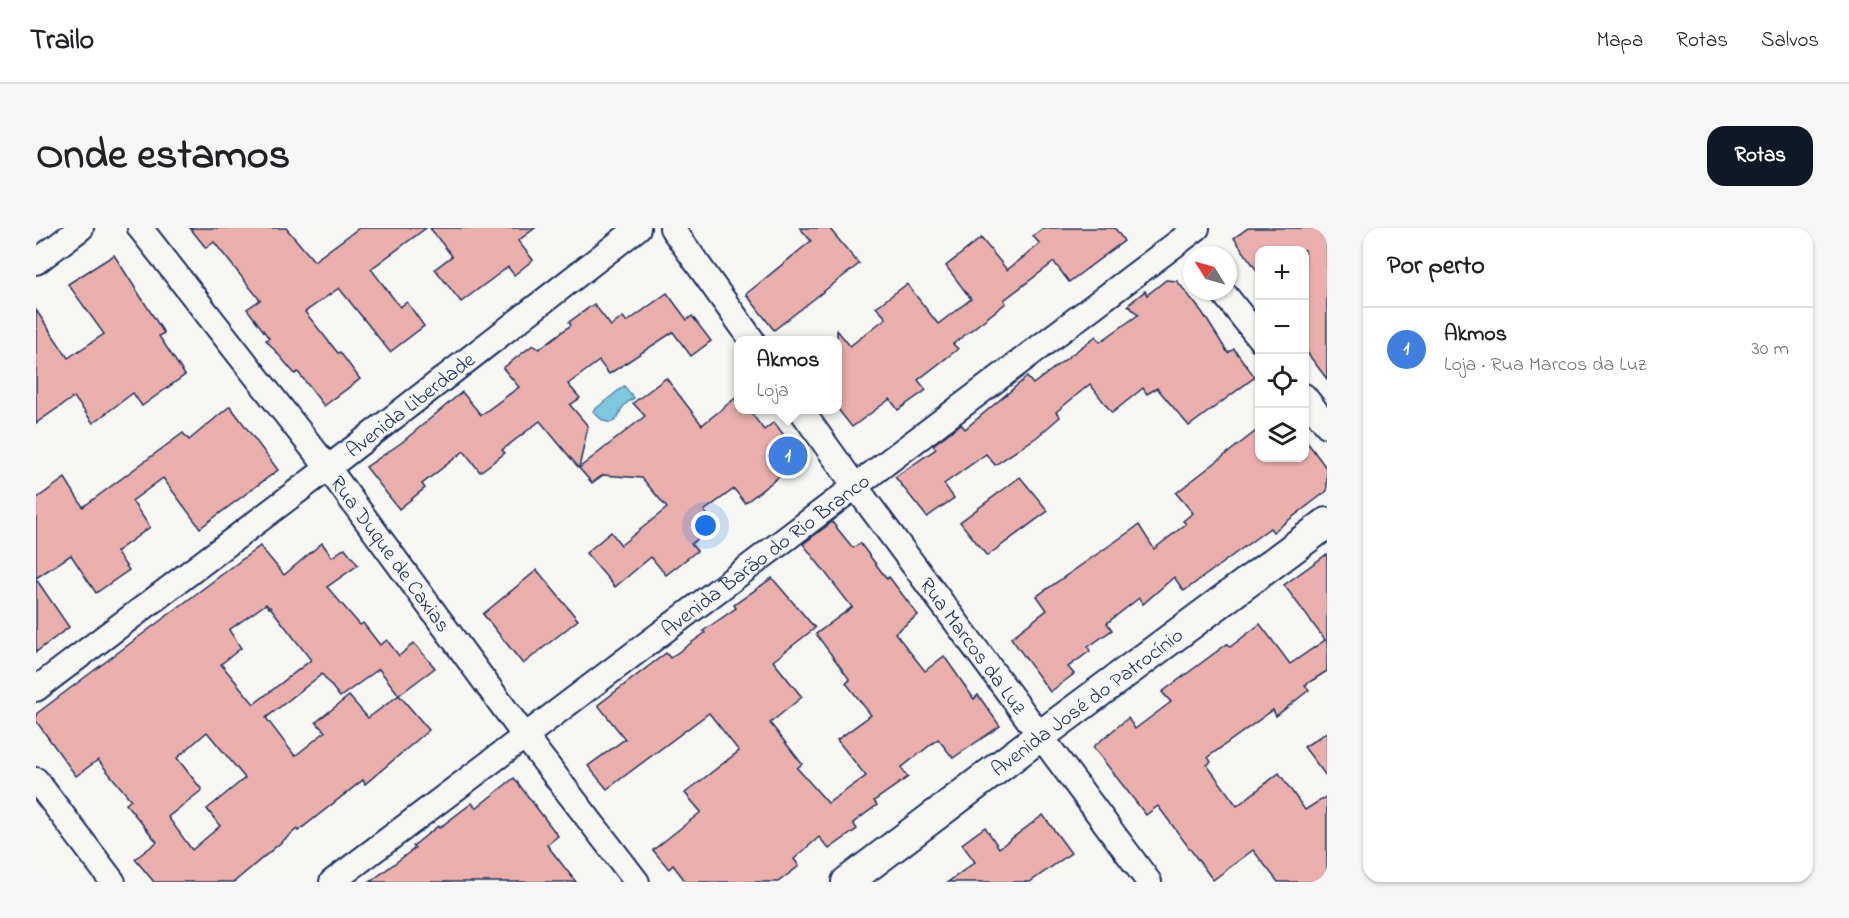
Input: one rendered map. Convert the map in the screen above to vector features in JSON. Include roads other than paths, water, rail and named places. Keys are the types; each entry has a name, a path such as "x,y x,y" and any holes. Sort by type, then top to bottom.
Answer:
{"street":[{"path":"36,262 81,228"},
{"name":"Rua Duque de Caxias","path":"140,228 328,468 524,735 637,882"},
{"name":"Avenida Liberdade","path":"36,689 328,468 638,228"},
{"path":"672,228 749,336"},
{"name":"Avenida Barão do Rio Branco","path":"332,882 524,735 1187,238"},
{"path":"1229,300 1255,333"},
{"path":"1309,401 1327,425"},
{"name":"Rua Marcos da Luz","path":"804,414 1149,882"},
{"name":"Avenida José do Patrocínio","path":"847,882 1327,523"},
{"path":"36,780 113,882"}],"water":[{"path":"624,386 634,398 621,409 618,417 612,422 601,419 593,411"}],"place":[{"name":"Akmos","path":"788,456"}]}
